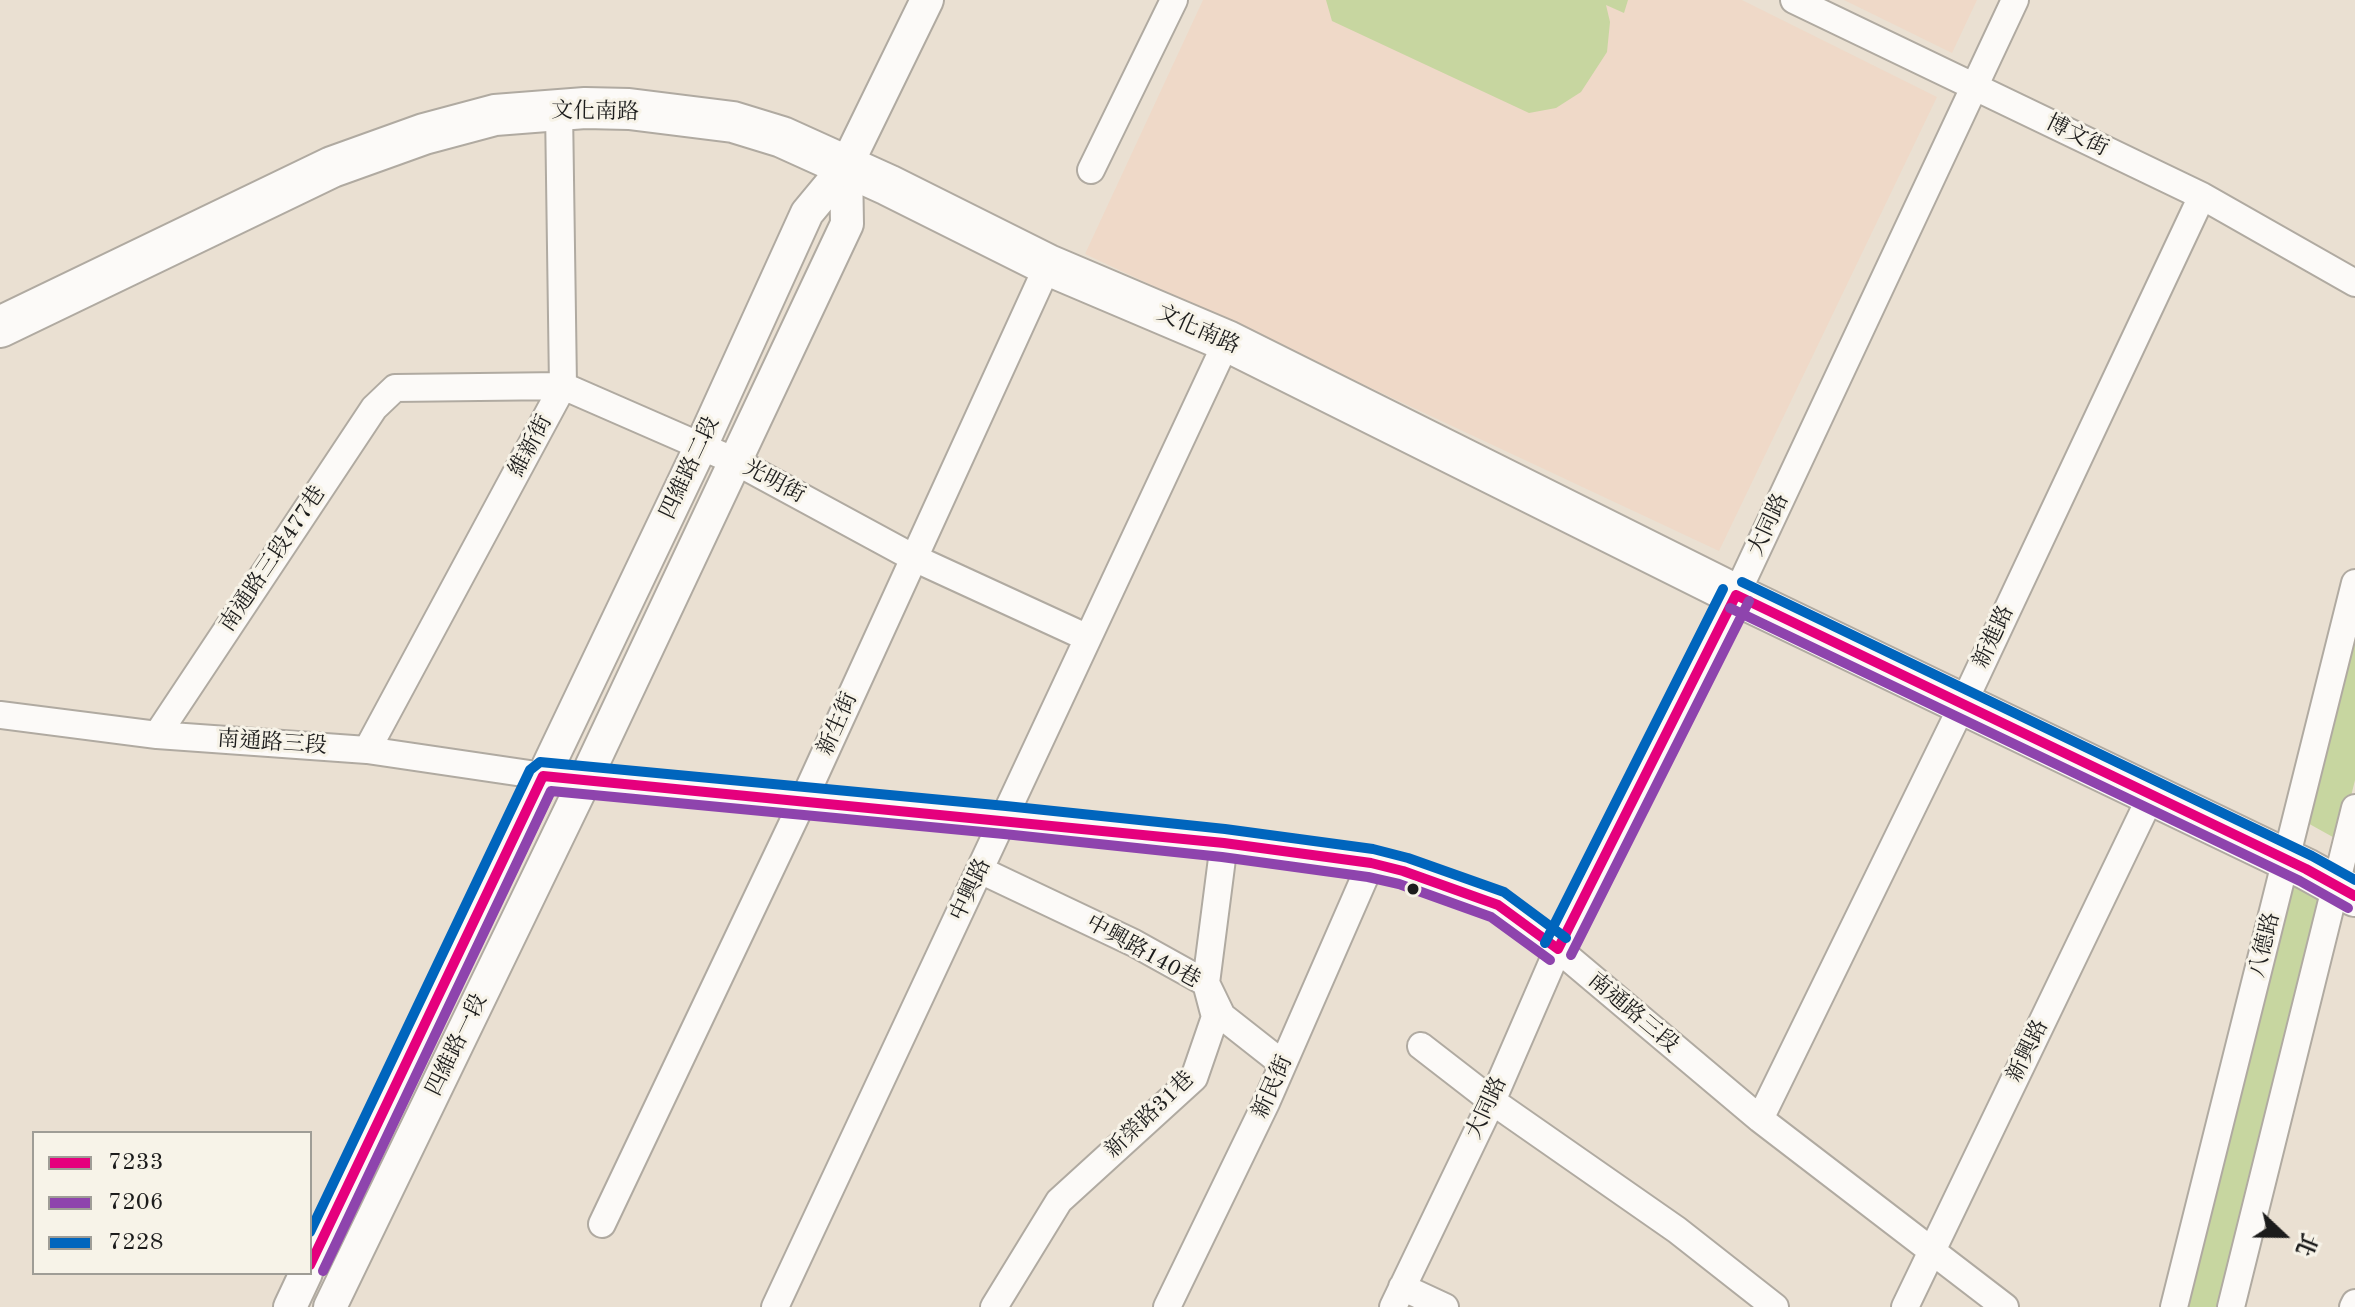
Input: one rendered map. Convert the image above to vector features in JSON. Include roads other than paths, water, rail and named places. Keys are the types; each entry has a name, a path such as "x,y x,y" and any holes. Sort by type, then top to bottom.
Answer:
{"main road":[{"name":"文化南路","path":"0,327 332,167 424,134 495,115 559,109 629,109 733,122 782,137 1048,265 1227,341 1736,595 2346,889"}],"street":[{"name":"四維路二段","path":"543,776 701,446 807,213 846,166 927,0"},
{"path":"1091,170 1174,0"},
{"name":"博文街","path":"1794,0 2202,196 2355,283"},
{"name":"大同路","path":"1398,1297 1492,1101 1558,949 1736,595 2015,0"},
{"name":"維新街","path":"367,750 563,386 559,109"},
{"name":"四維路二段","path":"584,782 847,224 846,166"},
{"name":"新進路","path":"1760,1119 1963,704 2202,196"},
{"name":"新生街","path":"602,1224 803,801 1048,265"},
{"name":"中興路","path":"775,1307 1227,341"},
{"name":"光明街","path":"395,388 563,386 737,462 914,558 1088,638"},
{"name":"南通路三段477巷","path":"157,735 374,408 395,388"},
{"name":"八德路","path":"2174,1307 2355,583"},
{"name":"南通路三段","path":"0,715 157,735 367,750 584,782 1224,843 1371,863 1415,874 1498,905 1558,949 1760,1119 2005,1307"},
{"name":"四維路一段","path":"312,1261 543,776"},
{"name":"四維路一段","path":"330,1307 584,782"},
{"name":"新興路","path":"1905,1307 2152,794"},
{"path":"2231,1307 2346,889 2355,808"},
{"name":"新榮路31巷","path":"994,1307 1059,1201 1194,1078 1215,1017 1206,983 1224,843"},
{"name":"新民街","path":"1167,1307 1283,1064 1371,863"},
{"name":"中興路140巷","path":"980,870 1134,943 1206,983 1222,1016 1283,1064"},
{"path":"1421,1046 1492,1101 1677,1230 1775,1307"},
{"path":"290,1307 305,1275"},
{"path":"1398,1297 1445,1307"}]}
